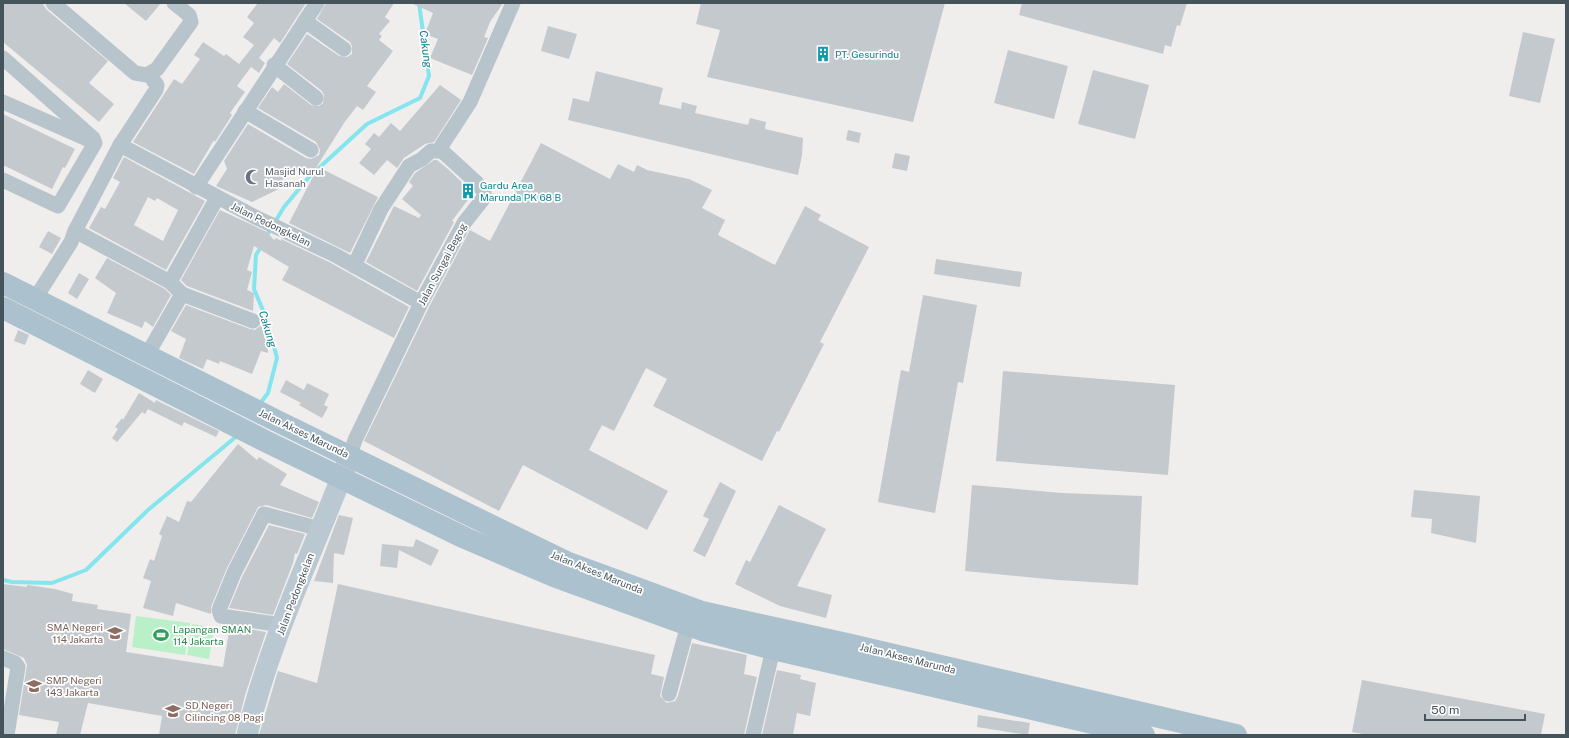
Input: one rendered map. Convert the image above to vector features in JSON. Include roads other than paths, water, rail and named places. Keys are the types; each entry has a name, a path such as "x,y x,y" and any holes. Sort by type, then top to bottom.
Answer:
{"main road":[{"name":"Jalan Akses Marunda","path":"3,283 277,421 350,455 566,562 702,612 847,644 1236,735"},
{"name":"Jalan Akses Marunda","path":"3,308 341,478 465,538 556,577 688,625 773,649 1144,735"}],"street":[{"path":"53,3 134,72 148,75 157,69 191,22 189,15 174,3"},
{"path":"196,187 274,65 317,3"},
{"path":"354,266 381,209 409,166 422,159 431,151 442,151 442,145 470,102 513,3"},
{"path":"305,20 344,48"},
{"path":"3,58 93,138 95,143"},
{"path":"274,65 316,98"},
{"path":"35,299 71,242 75,231 120,145 156,90 157,85 153,80"},
{"path":"3,102 95,143"},
{"path":"245,111 311,150"},
{"path":"3,180 58,206 95,143"},
{"name":"Jalan Pedongkelan","path":"120,145 196,187 354,266 421,303"},
{"name":"Jalan Sungai Begog","path":"350,455 355,440 421,303 464,223 483,199 484,192 477,183 442,151"},
{"path":"170,282 217,198"},
{"path":"75,231 170,282 182,294 253,321"},
{"path":"147,355 182,294"},
{"name":"Jalan Pedongkelan","path":"247,735 257,697 282,625 350,455"},
{"path":"282,625 221,616 219,613 234,573 264,514 320,529"},
{"path":"669,694 688,625"},
{"path":"753,735 773,649"},
{"path":"3,658 15,663 18,667 7,735"}],"waterway":[{"name":"Cakung","path":"266,237 284,207 309,177 367,124 420,98 429,76 419,3"},
{"name":"Cakung","path":"259,405 268,393 277,358 267,320 254,289 256,255 262,245"},
{"name":"Cakung","path":"3,580 12,582 52,583 86,570 148,510 238,435"}],"place":[{"name":"PT. Gesurindu","path":"823,54"},
{"name":"Masjid Nurul Hasanah","path":"253,177"},
{"name":"Gardu Area Marunda PK 68 B","path":"468,191"},
{"name":"SMA Negeri 114 Jakarta","path":"115,633"},
{"name":"Lapangan SMAN 114 Jakarta","path":"161,635"},
{"name":"SMP Negeri 143 Jakarta","path":"34,686"},
{"name":"SD Negeri Cilincing 08 Pagi","path":"173,711"}]}
